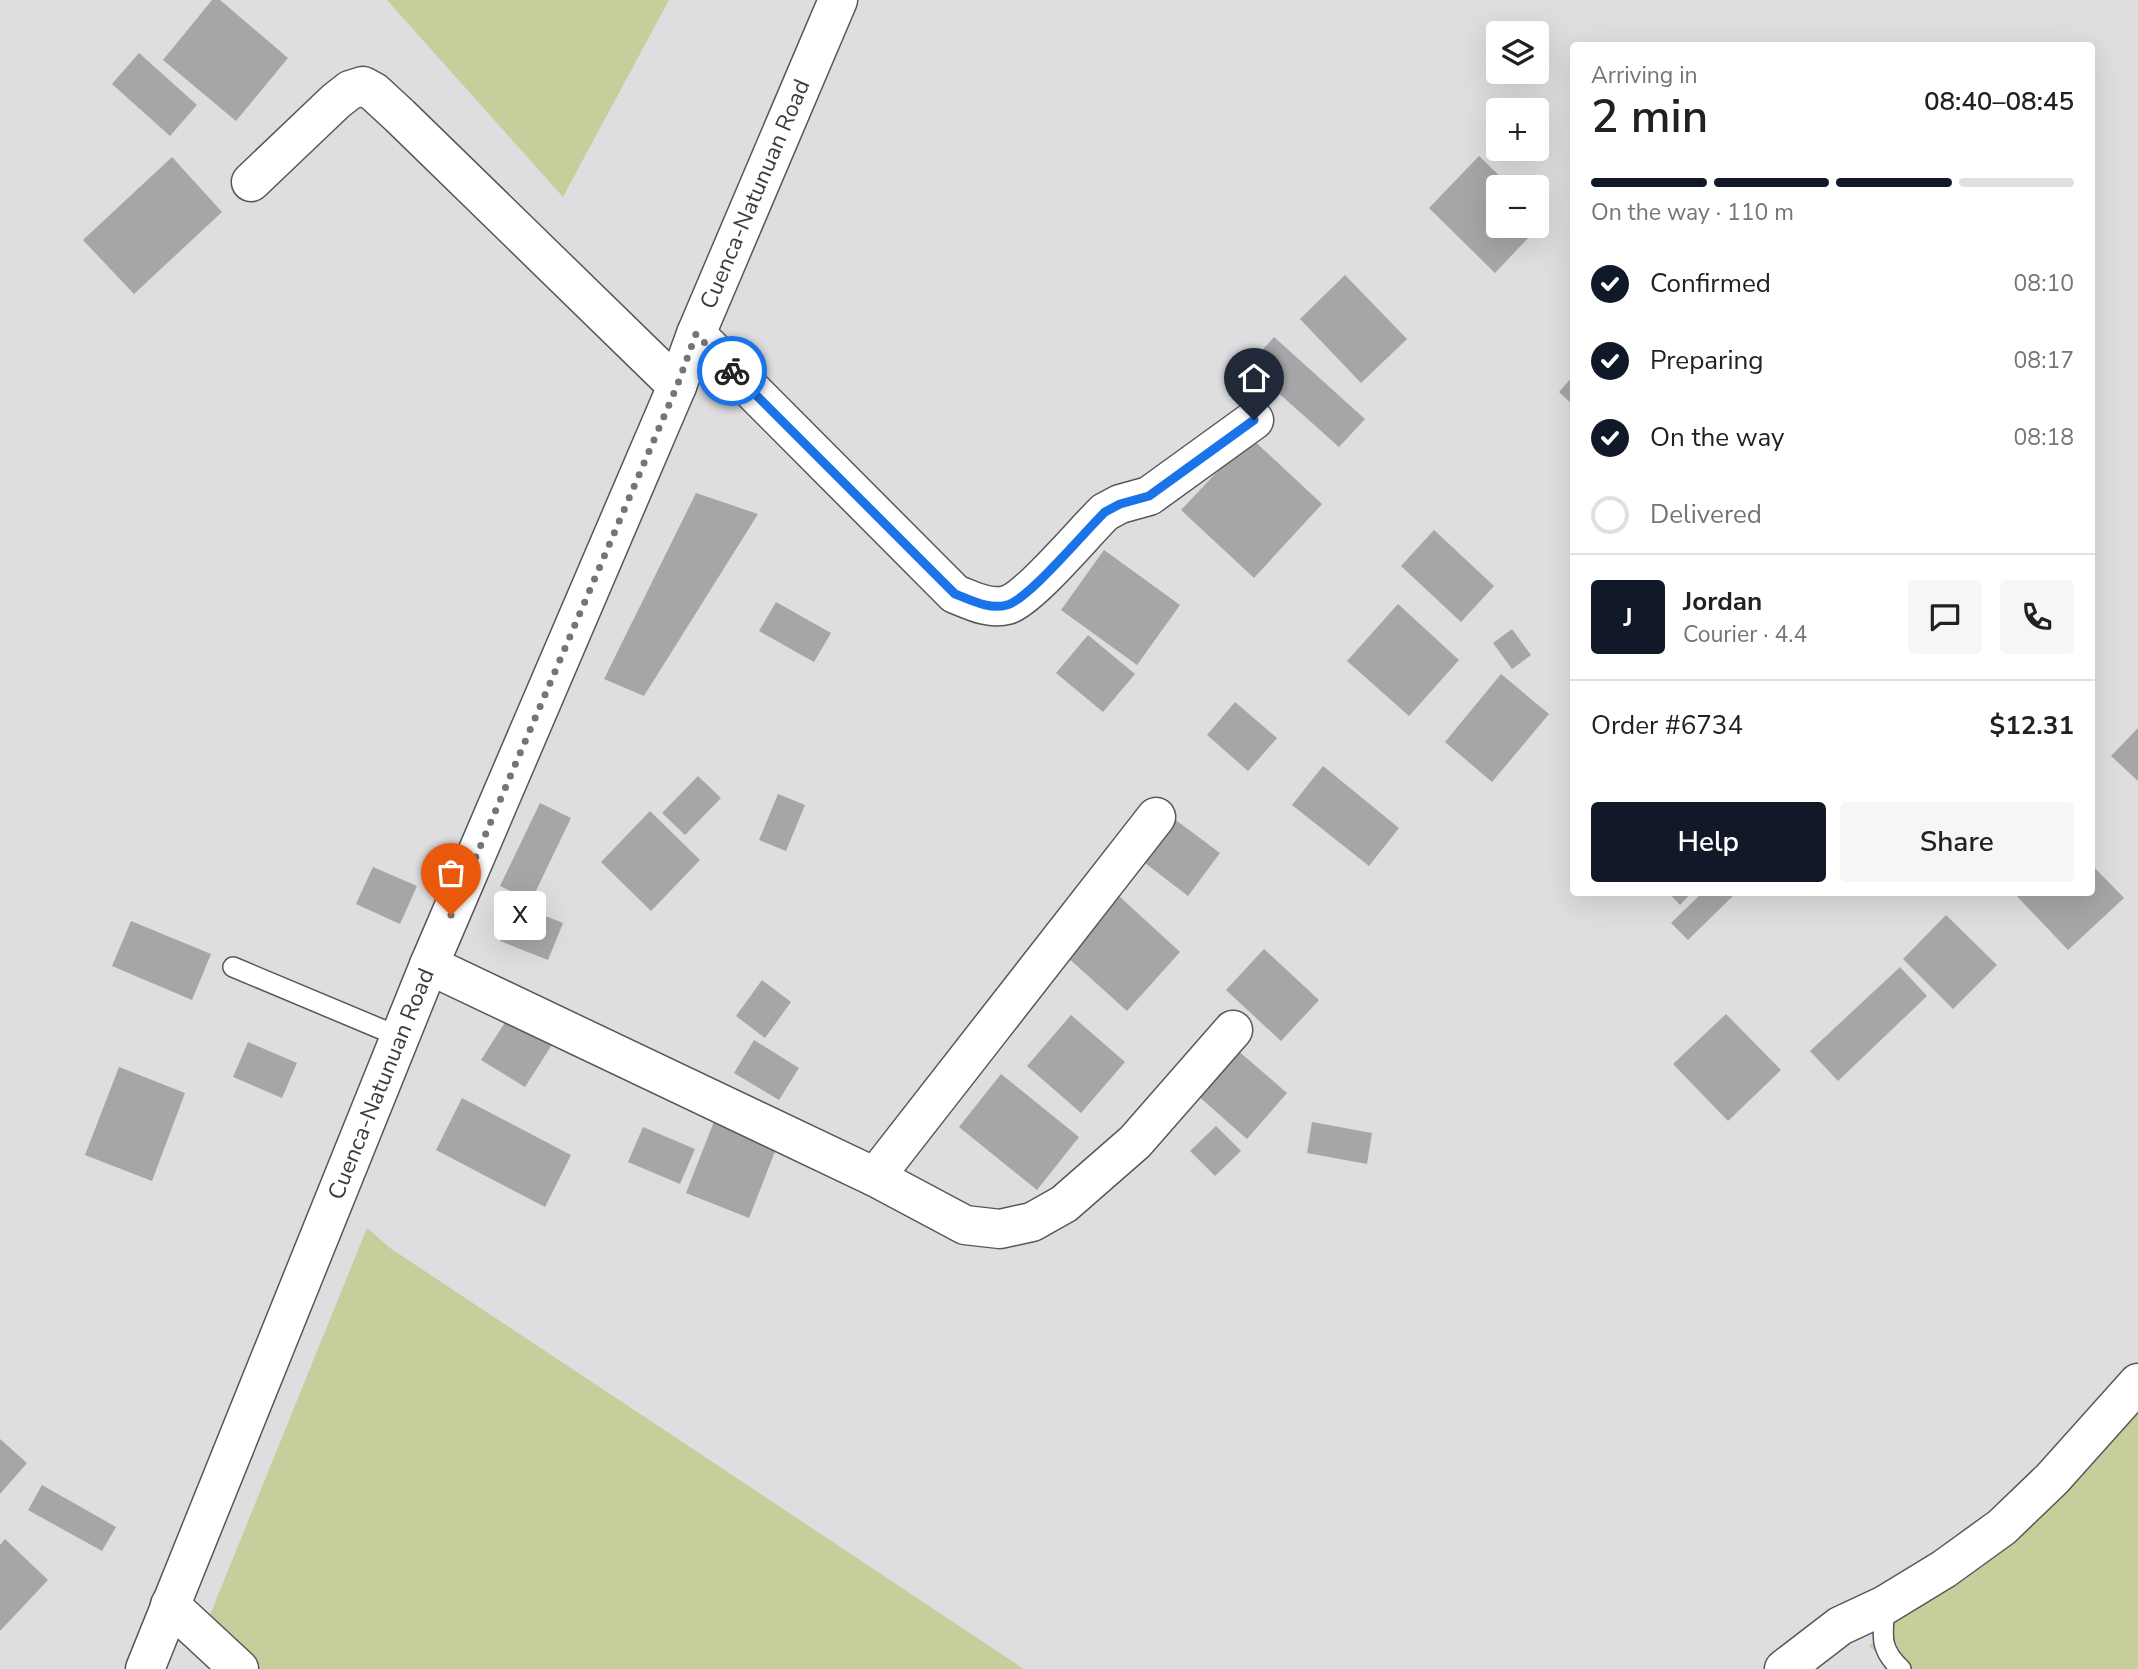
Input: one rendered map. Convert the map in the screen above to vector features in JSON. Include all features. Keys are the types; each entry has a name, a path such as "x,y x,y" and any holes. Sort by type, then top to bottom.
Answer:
{"street":[{"name":"Cuenca-Natunuan Road","path":"145,1669 429,965 677,386 696,334 838,0"},
{"path":"251,182 336,101 350,90 363,86 374,92 400,116 677,386"},
{"path":"696,334 955,594 985,606 1007,605 1026,594 1105,512 1120,504 1149,496 1254,420"},
{"path":"875,1177 1156,817"},
{"path":"429,965 875,1177 964,1225 1000,1228 1032,1222 1064,1204 1135,1142 1233,1030"},
{"path":"1784,1669 1840,1626 1885,1605 1944,1569 2002,1527 2052,1479 2138,1383"},
{"path":"170,1605 239,1669"}],"lane":[{"path":"233,967 400,1037"},
{"path":"1885,1605 1882,1641 1887,1654 1901,1669"}],"green space":[{"path":"387,0 669,0 563,197"},
{"path":"367,1228 390,1248 1024,1669 229,1669 199,1642"},
{"path":"2138,1379 2138,1669 1896,1669 1869,1646"}],"building":[{"path":"212,0 220,0 288,58 236,121 163,60"},
{"path":"139,53 197,105 170,136 112,84"},
{"path":"1479,156 1499,175 1486,175 1486,238 1528,238 1495,273 1429,208"},
{"path":"172,157 222,212 134,294 83,240"},
{"path":"1345,275 1407,339 1361,383 1300,319"},
{"path":"1274,337 1365,419 1339,447 1248,366"},
{"path":"1570,379 1570,402 1559,392"},
{"path":"1250,437 1322,504 1254,578 1181,510"},
{"path":"696,493 758,514 644,696 604,679"},
{"path":"1434,530 1494,586 1461,622 1401,566"},
{"path":"1104,550 1180,605 1137,665 1061,610"},
{"path":"776,602 831,633 814,662 759,631"},
{"path":"1398,604 1459,660 1409,716 1347,661"},
{"path":"1512,629 1531,655 1512,669 1493,643"},
{"path":"1088,635 1135,674 1103,712 1056,673"},
{"path":"1501,674 1549,714 1492,782 1445,742"},
{"path":"1235,702 1277,738 1248,771 1207,735"},
{"path":"2138,728 2138,781 2111,756"},
{"path":"1323,766 1399,828 1369,866 1292,805"},
{"path":"698,776 721,798 685,835 662,813"},
{"path":"778,794 805,805 786,851 759,840"},
{"path":"540,803 571,818 531,901 500,886"},
{"path":"650,811 700,860 651,911 601,862"},
{"path":"1173,818 1220,853 1188,896 1141,860"},
{"path":"373,867 417,886 400,924 356,904"},
{"path":"2095,868 2124,898 2068,950 2017,896 2095,896"},
{"path":"1119,896 1180,952 1127,1011 1066,956"},
{"path":"1672,896 1688,896 1680,905"},
{"path":"1699,896 1733,896 1688,940 1671,923"},
{"path":"515,904 563,923 548,960 500,941"},
{"path":"1946,915 1997,965 1953,1009 1903,959"},
{"path":"131,921 211,954 192,1000 112,966"},
{"path":"1264,949 1319,1000 1281,1041 1226,990"},
{"path":"1900,967 1927,996 1838,1081 1810,1051"},
{"path":"762,980 791,1002 765,1038 736,1016"},
{"path":"511,1013 555,1040 525,1087 481,1060"},
{"path":"1726,1014 1781,1070 1728,1121 1673,1064"},
{"path":"1071,1015 1125,1062 1081,1113 1027,1066"},
{"path":"754,1040 799,1068 779,1100 734,1073"},
{"path":"248,1042 297,1063 282,1098 233,1077"},
{"path":"1236,1049 1287,1093 1247,1139 1196,1094"},
{"path":"119,1067 185,1093 152,1181 85,1155"},
{"path":"1001,1074 1079,1137 1037,1190 959,1127"},
{"path":"462,1098 571,1155 545,1207 436,1150"},
{"path":"715,1119 778,1144 749,1218 686,1193"},
{"path":"1312,1122 1372,1133 1367,1164 1307,1153"},
{"path":"1216,1126 1241,1151 1215,1176 1190,1151"},
{"path":"643,1127 695,1149 680,1184 628,1162"},
{"path":"0,1439 27,1463 0,1494"},
{"path":"42,1485 116,1527 102,1551 28,1510"},
{"path":"5,1539 48,1580 0,1631 0,1545"}],"way so far":[{"path":"451,915 677,386 696,334 732,371"}],"place":[{"name":"X","path":"451,915"}],"route":[{"path":"732,371 955,594 985,606 1007,605 1026,594 1105,512 1120,504 1149,496 1254,420"}]}
